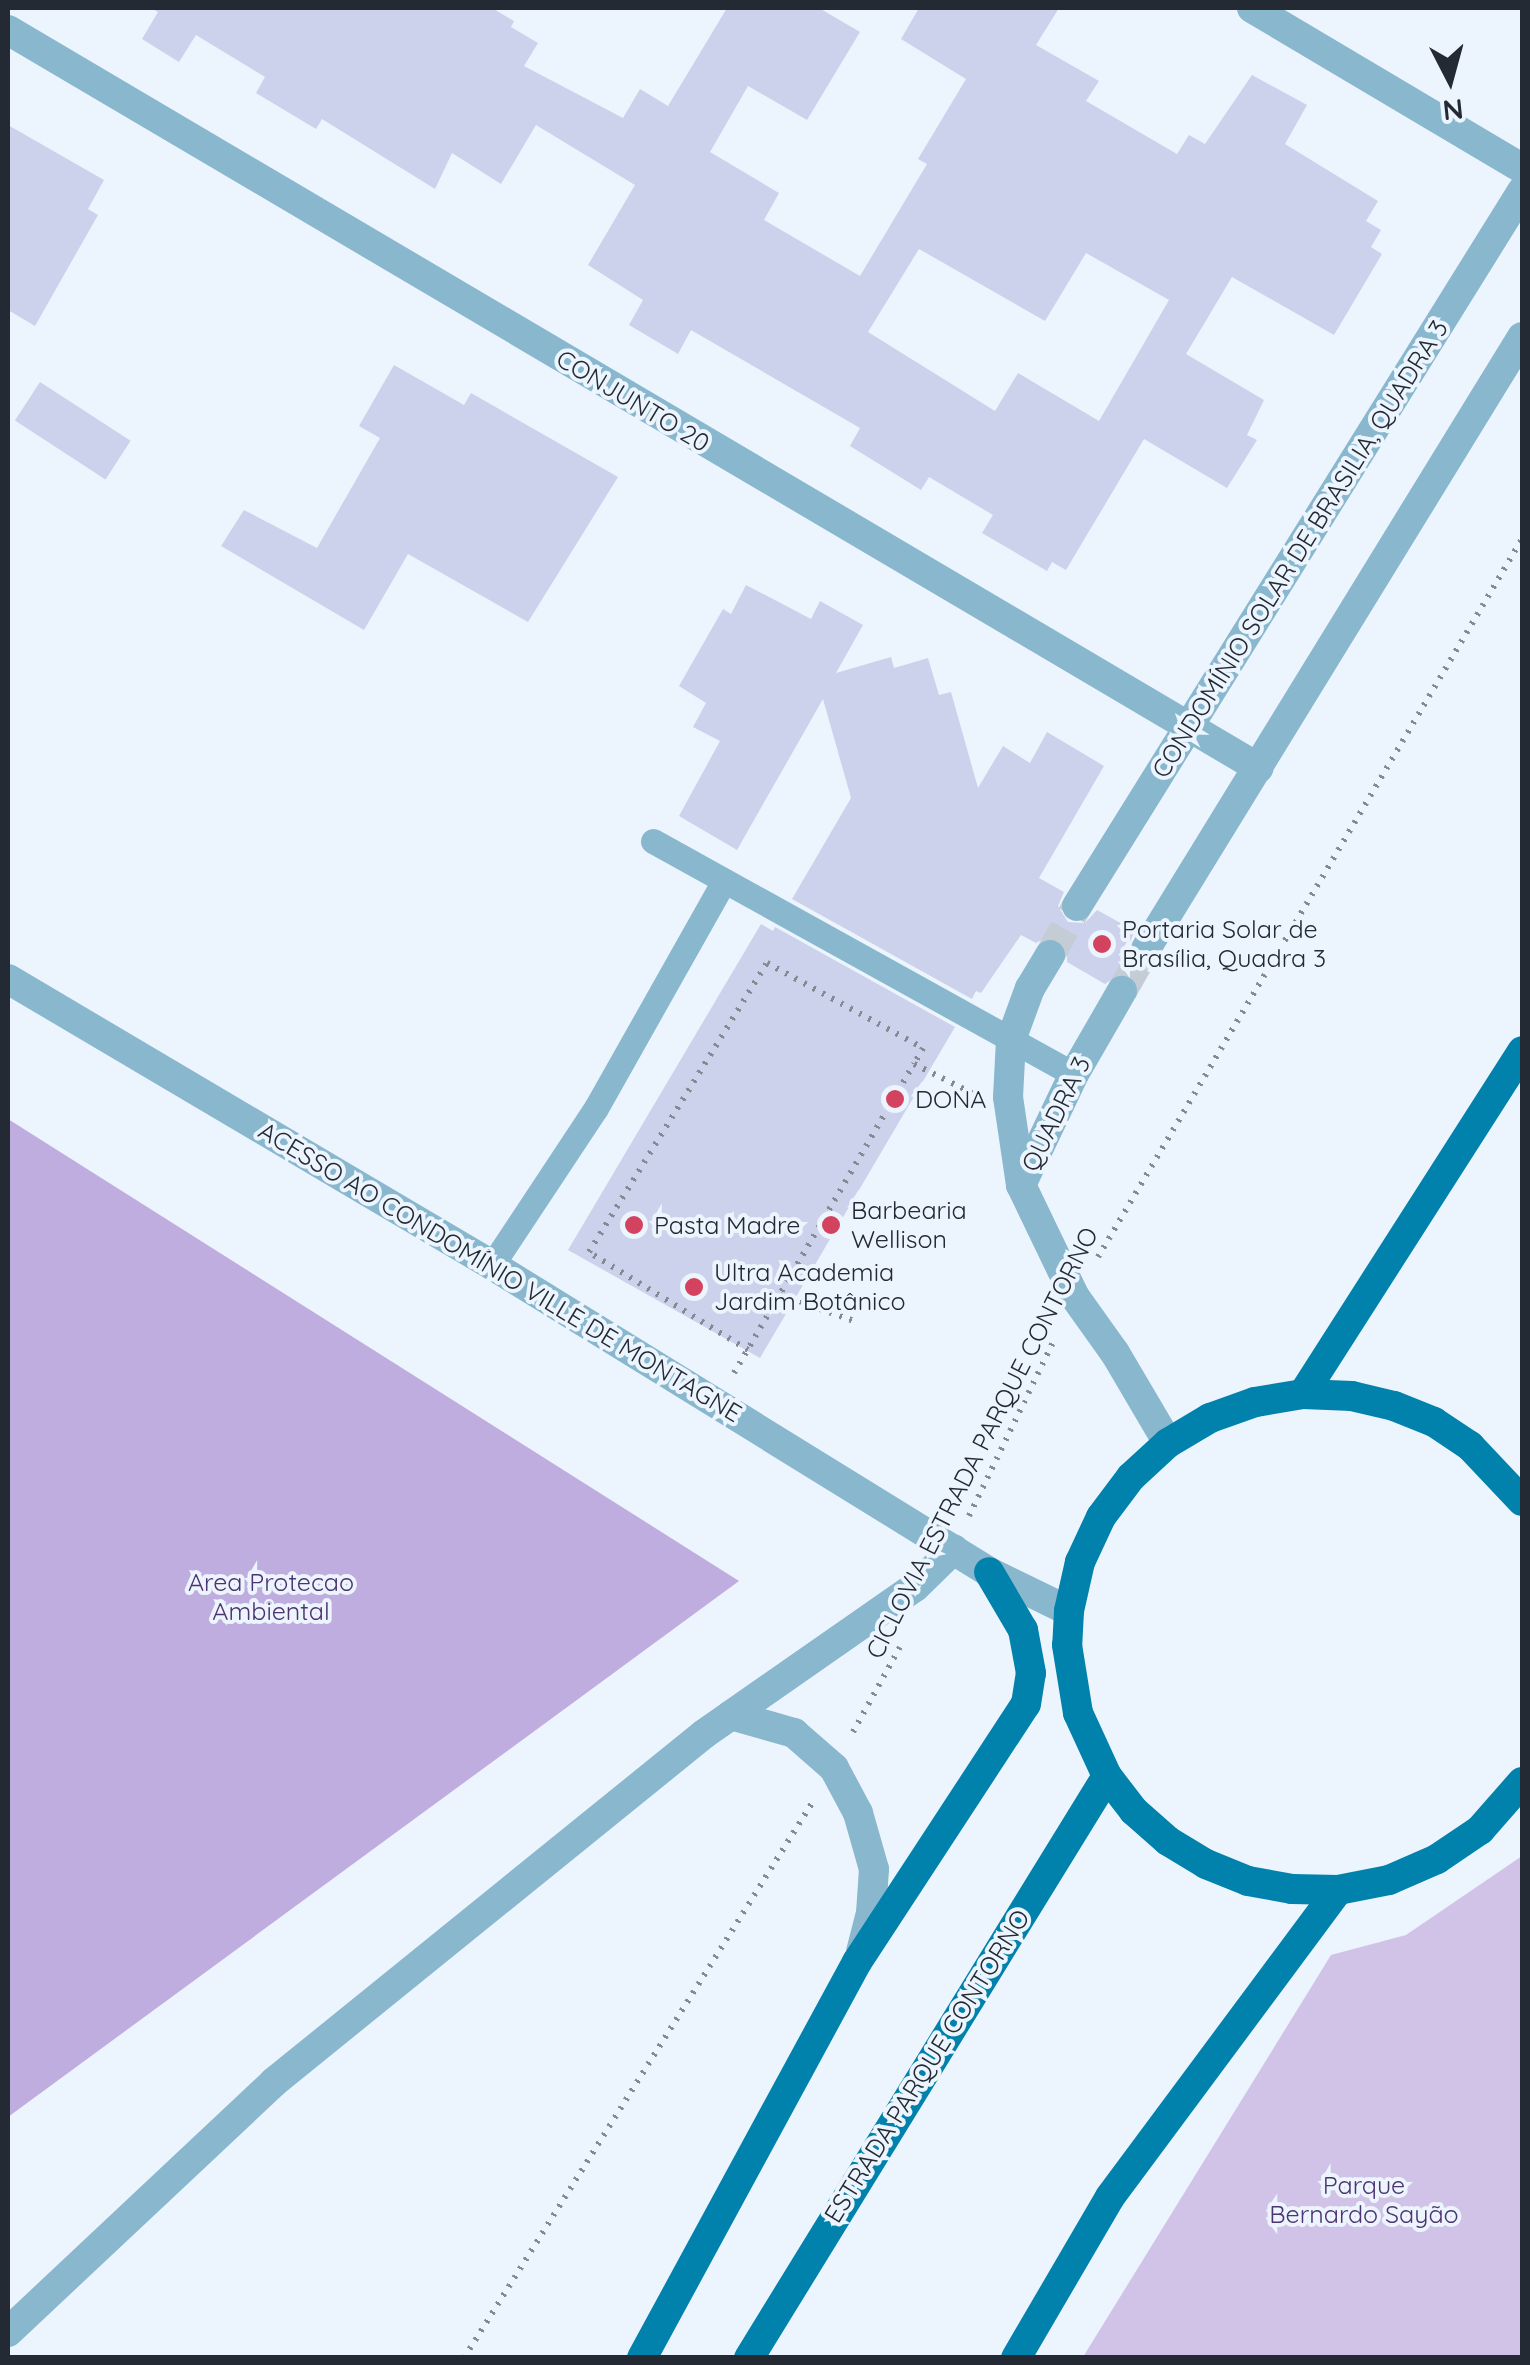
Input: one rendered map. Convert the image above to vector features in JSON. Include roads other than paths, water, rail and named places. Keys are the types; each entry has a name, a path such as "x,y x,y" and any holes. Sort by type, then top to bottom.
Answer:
{"main road":[{"path":"1304,1394 1522,1051"},
{"path":"1522,1501 1470,1446 1434,1422 1352,1396 1304,1394 1255,1402 1210,1418 1168,1443 1131,1476 1101,1516 1080,1562 1069,1611 1070,1680 1078,1713 1106,1776 1134,1811 1168,1841 1206,1864 1248,1881 1292,1889 1338,1890 1388,1880 1437,1859 1480,1830 1522,1782"},
{"path":"642,2358 858,1962 1026,1704 1031,1673 1023,1630 989,1572"},
{"name":"ESTRADA PARQUE CONTORNO","path":"749,2358 1106,1776"},
{"path":"1016,2358 1110,2197 1338,1890"}],"street":[{"path":"1252,8 1522,168"},
{"name":"CONJUNTO 20","path":"8,30 1259,768"},
{"name":"CONDOMÍNIO SOLAR DE BRASILIA, QUADRA 3","path":"1077,906 1522,191"},
{"path":"1147,947 1522,337"},
{"name":"QUADRA 3","path":"1021,1185 1008,1097 1010,1040 1030,988 1050,955"},
{"name":"ACESSO AO CONDOMÍNIO VILLE DE MONTAGNE","path":"8,979 492,1265 989,1572"},
{"name":"QUADRA 3","path":"1021,1185 1074,1074 1122,990"},
{"path":"1021,1185 1075,1297 1115,1353 1168,1443"},
{"path":"8,2332 274,2082 731,1715 915,1587 954,1549"},
{"path":"989,1572 1069,1611"},
{"path":"731,1715 794,1732 834,1768 858,1812 874,1870 871,1913 858,1962"}],"lane":[{"path":"652,841 1074,1074"},
{"path":"492,1265 596,1108 724,882"}],"tunnel":[{"path":"1050,955 1077,906"},
{"path":"1122,991 1147,947"}],"place":[{"name":"Portaria Solar de Brasília, Quadra 3","path":"1102,944"},
{"name":"DONA","path":"895,1099"},
{"name":"Pasta Madre","path":"634,1225"},
{"name":"Barbearia Wellison","path":"831,1225"},
{"name":"Ultra Academia Jardim Botânico","path":"694,1287"}],"park label":[{"name":"Area Protecao Ambiental","path":"271,1598"},
{"name":"Parque Bernardo Sayão","path":"1364,2200"}]}
